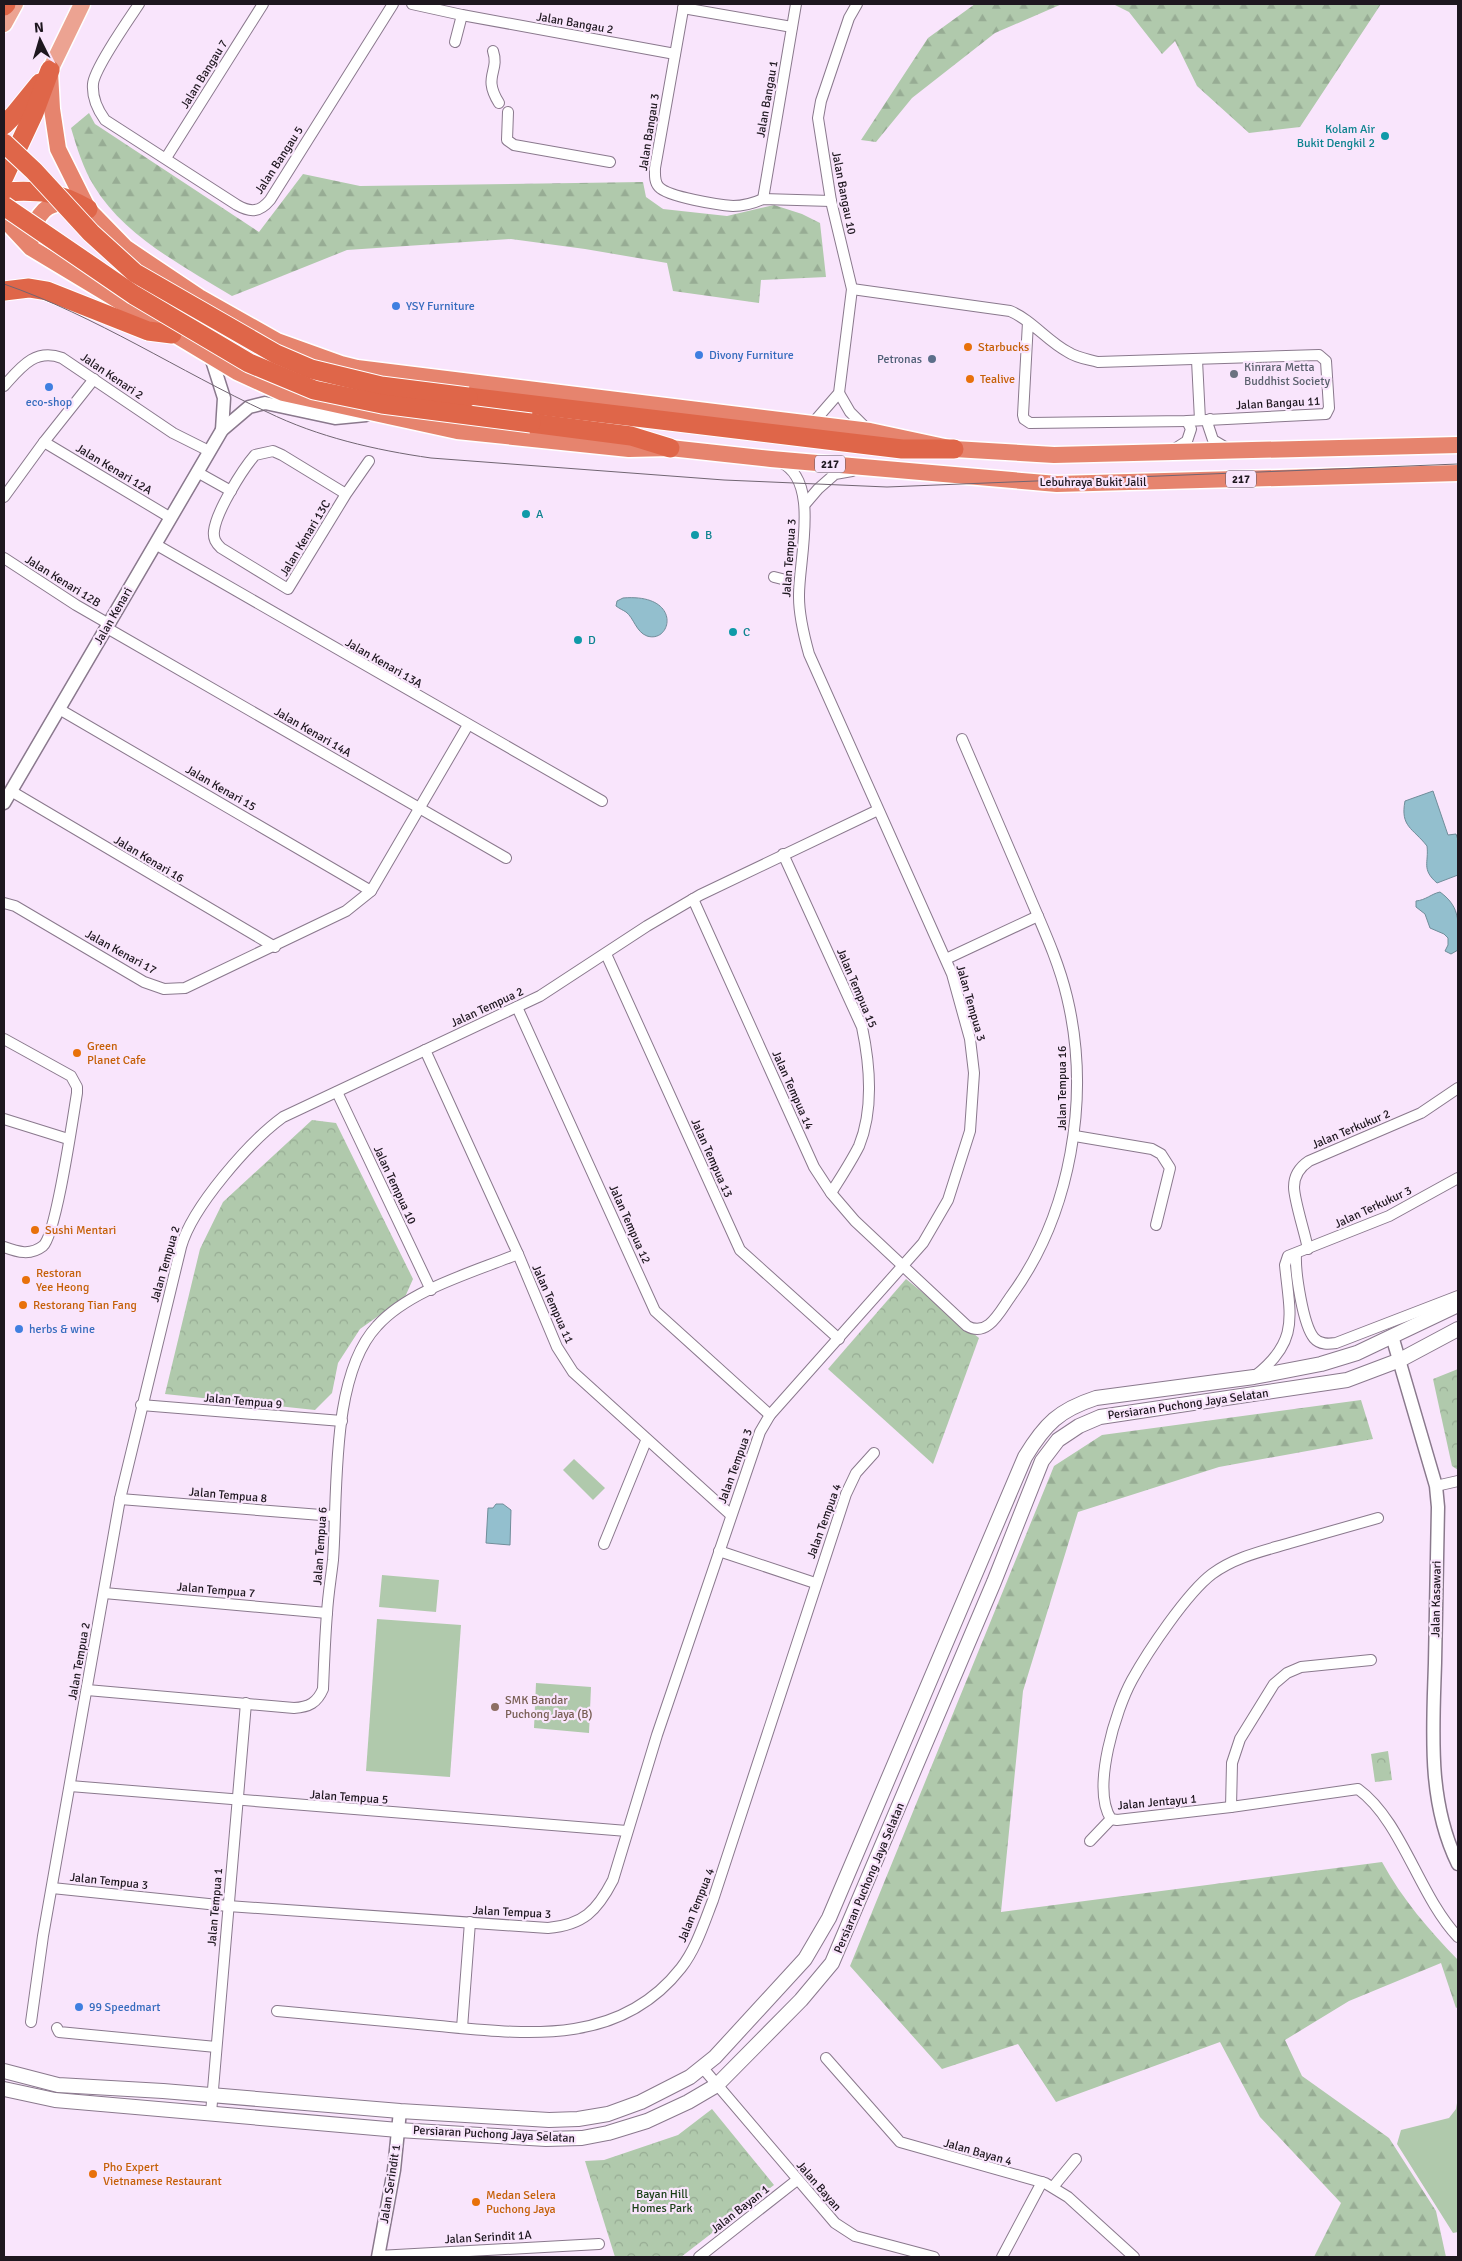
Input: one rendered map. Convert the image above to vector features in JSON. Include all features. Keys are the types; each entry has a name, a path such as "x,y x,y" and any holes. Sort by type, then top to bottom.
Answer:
{"highway":[{"path":"4,125 50,70"},
{"path":"4,177 34,114 50,70"},
{"path":"50,70 52,109 58,149 88,209"},
{"path":"4,143 34,171 91,233 135,272 276,354 311,369 381,386 468,397 902,449 954,449"},
{"path":"4,192 38,191 56,193 72,199 88,209 126,248 199,297 278,341 341,364 420,376 870,431 954,449"},
{"path":"31,248 33,229 42,211 49,205 63,202 88,209"},
{"path":"4,206 134,295 249,362 314,390 382,404 632,436 670,448"},
{"name":"Lebuhraya Bukit Jalil","path":"4,219 31,248 237,372 283,393 372,414 457,431 628,449 670,448 771,459 1057,484 1458,473"},
{"path":"4,291 29,288 47,291 148,331 172,334"},
{"name":"217","path":"954,449 1054,455 1458,445"}],"main road":[{"path":"4,24 15,4"},
{"path":"50,70 82,4"},
{"name":"Persiaran Puchong Jaya Selatan","path":"4,2071 58,2085 212,2095 400,2111 549,2120 578,2119 608,2114 641,2102 690,2077 716,2057 788,1979 805,1959 829,1918 1025,1457 1036,1439 1052,1421 1071,1406 1096,1398 1254,1376 1321,1364 1357,1353 1458,1305"},
{"name":"Persiaran Puchong Jaya Selatan","path":"4,2089 55,2100 398,2130 546,2139 582,2138 608,2133 647,2121 688,2102 717,2085 801,2000 832,1963 994,1582 1042,1461 1058,1440 1079,1426 1100,1417 1347,1380 1400,1360 1458,1329"}],"street":[{"name":"Jalan Bangau 5","path":"139,4 96,74 93,83 95,103 105,120 247,210 254,211 263,208 392,4"},
{"name":"Jalan Bangau 7","path":"166,158 263,4"},
{"name":"Jalan Bangau 2","path":"412,4 674,54"},
{"name":"Jalan Bangau 1","path":"763,199 796,4"},
{"name":"Jalan Bangau 10","path":"839,393 852,289 831,201 818,118 820,101 849,18 857,4"},
{"path":"684,6 792,28"},
{"name":"Jalan Bangau 3","path":"684,6 674,54 654,178 659,186 678,196 732,206 754,203 763,199"},
{"path":"455,42 462,15"},
{"path":"493,51 495,58 490,84 492,93 499,103"},
{"path":"508,112 507,140 514,145 610,162"},
{"path":"763,199 831,201"},
{"path":"852,289 1010,311 1022,316 1028,322"},
{"name":"Jalan Bangau 11","path":"1028,322 1067,352 1098,362 1319,355 1326,361 1329,408 1326,414 1187,421 1030,423 1024,419 1028,322"},
{"name":"Jalan Kenari 2","path":"4,386 24,364 43,355 52,354 62,358 173,433 209,451"},
{"name":"Jalan Kenari","path":"212,357 224,398 222,430"},
{"path":"1197,360 1205,420 1213,440 1234,452"},
{"path":"4,497 44,442 94,379"},
{"path":"812,424 839,393 850,412 870,431"},
{"name":"Jalan Kenari","path":"4,803 222,430 250,407 265,403 335,418 372,414"},
{"path":"1168,453 1187,441 1191,429 1187,421"},
{"name":"Jalan Kenari 12A","path":"44,442 171,518"},
{"path":"197,472 231,491 255,455 273,451 346,494"},
{"name":"Jalan Tempua 3","path":"52,1888 228,1906 548,1928 564,1927 578,1922 588,1915 605,1896 613,1880 627,1831 755,1444 770,1415 905,1266 923,1243 948,1200 970,1131 974,1073 970,1039 962,1006 946,959 809,654 803,632 799,596 806,503 799,482 788,465 771,459"},
{"name":"Jalan Kenari 13C","path":"231,491 215,523 215,542 221,548 288,589 346,494 368,462"},
{"name":"Jalan Tempua 3","path":"806,503 835,474 888,469"},
{"name":"Jalan Kenari 13A","path":"155,544 602,801"},
{"name":"Jalan Kenari 12B","path":"4,558 108,626"},
{"name":"Jalan Kenari 14A","path":"108,626 506,858"},
{"name":"Jalan Kenari 15","path":"58,709 371,891"},
{"name":"Jalan Kenari 17","path":"4,902 15,906 144,982 164,989 186,988 346,912 371,891 468,725"},
{"name":"Jalan Tempua 16","path":"905,1266 967,1326 974,1330 982,1330 990,1325 1021,1282 1047,1234 1067,1170 1074,1136 1076,1081 1072,1023 1068,998 1056,956 962,739"},
{"name":"Jalan Kenari 16","path":"11,791 275,947"},
{"name":"Jalan Tempua 2","path":"30,2022 120,1499 141,1405 185,1233 200,1207 228,1172 274,1124 294,1111 540,996 647,926 693,900 783,854 878,810"},
{"name":"Jalan Tempua 15","path":"783,854 862,1027 868,1054 869,1090 867,1116 859,1145 831,1193"},
{"name":"Jalan Tempua 14","path":"693,900 814,1167 831,1193 855,1221 905,1266"},
{"path":"946,959 1038,916"},
{"name":"Jalan Tempua 13","path":"606,954 740,1250 839,1339"},
{"name":"Jalan Tempua 12","path":"517,1007 655,1311 671,1328 770,1415"},
{"path":"4,1039 71,1076 78,1093 68,1139 59,1198 49,1239 44,1245 29,1253 21,1253 4,1247"},
{"name":"Jalan Tempua 11","path":"425,1050 518,1254 557,1348 573,1372 646,1441 731,1515"},
{"name":"Jalan Terkukur 2","path":"1308,1249 1294,1188 1296,1175 1302,1166 1309,1161 1421,1113 1458,1088"},
{"name":"Jalan Tempua 10","path":"337,1092 431,1290"},
{"path":"4,1119 68,1139"},
{"path":"1074,1136 1152,1149 1161,1154 1170,1168 1156,1225"},
{"name":"Jalan Terkukur 3","path":"1296,1254 1389,1216 1458,1178"},
{"name":"Jalan Tempua 6","path":"87,1690 294,1708 312,1704 319,1698 323,1689 342,1421 356,1356 364,1341 377,1325 391,1313 431,1290 518,1254"},
{"path":"1254,1376 1270,1365 1286,1343 1290,1324 1285,1265 1288,1256 1296,1254 1295,1270 1306,1320 1314,1338 1325,1344 1336,1343 1458,1296"},
{"name":"Jalan Kasawari","path":"1392,1336 1436,1486 1438,1507 1433,1726 1434,1776 1448,1844 1458,1864"},
{"name":"Jalan Tempua 9","path":"141,1405 342,1421"},
{"path":"604,1544 646,1441"},
{"name":"Jalan Tempua 4","path":"277,2011 462,2028 534,2033 558,2032 601,2023 637,2007 661,1989 681,1968 696,1943 713,1900 815,1583 846,1494 856,1473 874,1453"},
{"path":"1436,1486 1458,1481"},
{"name":"Jalan Tempua 8","path":"120,1499 334,1516"},
{"name":"Jalan Jentayu 1","path":"1378,1518 1240,1558 1212,1574 1185,1603 1131,1681 1113,1730 1103,1797 1107,1813 1111,1819 1118,1820 1231,1808 1358,1789 1368,1796 1385,1816 1417,1876 1450,1929 1458,1937"},
{"path":"719,1551 815,1583"},
{"name":"Jalan Tempua 7","path":"104,1593 327,1612"},
{"path":"1231,1808 1232,1763 1240,1739 1274,1684 1287,1673 1301,1667 1371,1660"},
{"name":"Jalan Tempua 1","path":"211,2113 246,1703"},
{"name":"Jalan Tempua 5","path":"70,1786 627,1831"},
{"path":"1090,1841 1111,1819"},
{"path":"462,2028 470,1922"},
{"path":"57,2028 60,2032 216,2047"},
{"name":"Jalan Bayan 4","path":"826,2058 900,2142 1042,2182 1053,2187 1068,2197 1134,2257"},
{"name":"Jalan Bayan","path":"702,2068 835,2223 855,2236 934,2257"},
{"name":"Jalan Serindit 1","path":"378,2257 394,2170 400,2111"},
{"path":"1053,2187 1076,2159"},
{"name":"Jalan Bayan 1","path":"700,2257 797,2180"},
{"path":"1002,2257 1042,2182"},
{"name":"Jalan Serindit 1A","path":"378,2257 507,2253 599,2244"}],"green space":[{"path":"975,4 1062,4 995,33 912,98 876,142 861,140 928,38"},
{"path":"1113,4 1381,4 1300,127 1249,133 1197,86 1175,41 1162,54 1129,12"},
{"path":"89,113 95,124 259,232 303,174 360,186 643,182 646,197 663,209 727,216 774,205 802,214 820,223 826,277 761,280 759,303 673,291 667,263 511,239 347,250 232,296 175,261 138,235 107,204 87,172 71,128"},
{"path":"312,1120 336,1123 413,1279 405,1297 360,1329 338,1363 332,1393 315,1410 165,1394 200,1249 223,1202"},
{"path":"906,1279 979,1338 933,1464 828,1369"},
{"path":"1458,1369 1458,1470 1452,1466 1433,1379"},
{"path":"1361,1400 1373,1439 1219,1467 1078,1512 1023,1691 1001,1912 1382,1862 1398,1889 1417,1914 1458,1960 1458,2007 1456,2008 1441,1963 1349,2001 1285,2040 1302,2076 1389,2138 1436,2211 1446,2257 1314,2257 1341,2203 1260,2117 1220,2042 1056,2102 1018,2044 942,2069 850,1966 1054,1466 1102,1435"},
{"path":"574,1459 605,1488 593,1500 563,1470"},
{"path":"382,1575 439,1580 436,1612 379,1607"},
{"path":"377,1619 461,1625 450,1777 366,1771"},
{"path":"536,1683 591,1687 589,1733 534,1728"},
{"path":"1388,1751 1392,1780 1375,1782 1371,1754"},
{"path":"1458,2097 1458,2232 1453,2233 1397,2144 1401,2130 1449,2118 1456,2109"},
{"name":"Bayan Hill Homes Park","path":"712,2109 774,2185 681,2257 615,2257 585,2161 604,2160 678,2135"}],"water":[{"path":"623,598 642,599 656,603 664,610 667,618 666,626 662,633 656,636 643,634 629,615 616,606 617,601"},
{"path":"1433,791 1448,835 1456,834 1458,840 1458,875 1437,883 1427,870 1427,846 1409,826 1404,816 1405,801"},
{"path":"1440,892 1452,904 1457,917 1458,950 1451,954 1445,951 1448,945 1448,938 1444,934 1430,928 1425,914 1416,907 1416,901"},
{"path":"496,1504 503,1504 511,1510 510,1545 486,1543 488,1508 493,1508"}],"tram line":[{"path":"4,284 72,312 286,421 347,441 431,458 724,480 887,487 1458,464"}],"place":[{"name":"Kolam Air Bukit Dengkil 2","path":"1385,136"},
{"name":"YSY Furniture","path":"396,306"},
{"name":"Starbucks","path":"968,347"},
{"name":"Divony Furniture","path":"699,355"},
{"name":"Petronas","path":"932,359"},
{"name":"Kinrara Metta Buddhist Society","path":"1234,374"},
{"name":"Tealive","path":"970,379"},
{"name":"eco-shop","path":"49,387"},
{"name":"A","path":"526,514"},
{"name":"B","path":"695,535"},
{"name":"C","path":"733,632"},
{"name":"D","path":"578,640"},
{"name":"Green Planet Cafe","path":"77,1053"},
{"name":"Sushi Mentari","path":"35,1230"},
{"name":"Restoran Yee Heong","path":"26,1280"},
{"name":"Restorang Tian Fang","path":"23,1305"},
{"name":"herbs & wine","path":"19,1329"},
{"name":"SMK Bandar Puchong Jaya (B)","path":"495,1707"},
{"name":"99 Speedmart","path":"79,2007"},
{"name":"Pho Expert Vietnamese Restaurant","path":"93,2174"},
{"name":"Medan Selera Puchong Jaya","path":"476,2202"}]}
